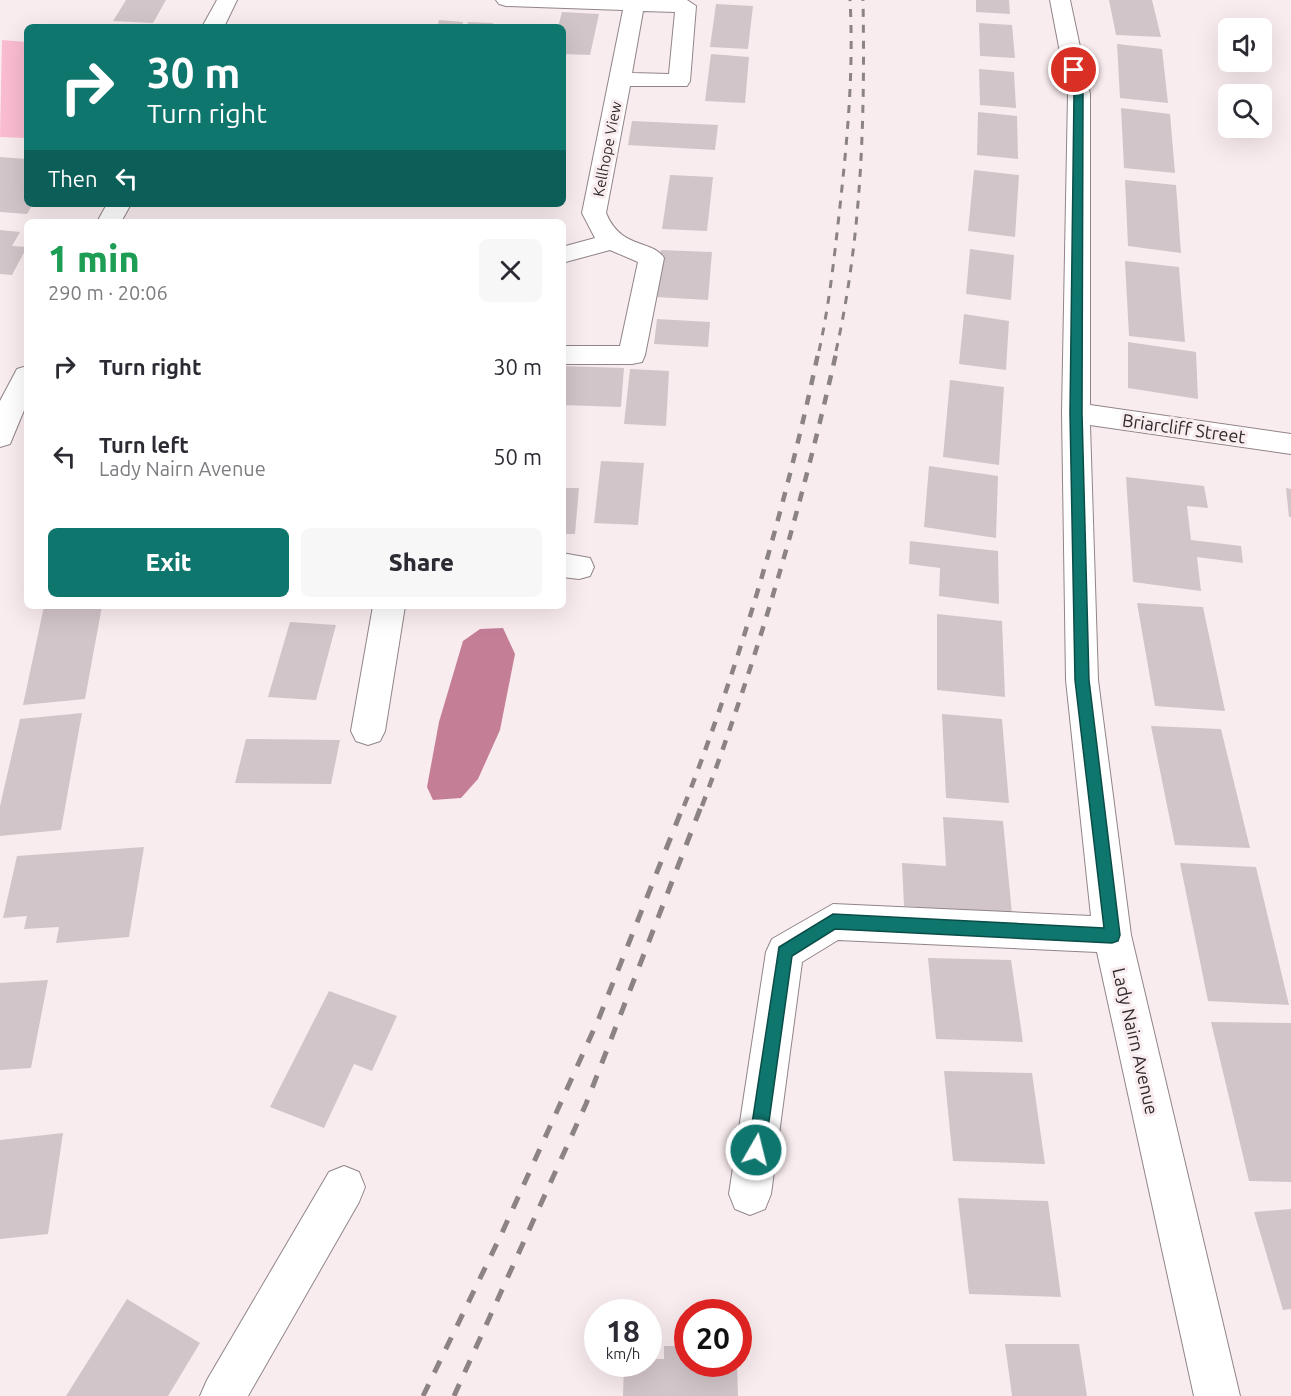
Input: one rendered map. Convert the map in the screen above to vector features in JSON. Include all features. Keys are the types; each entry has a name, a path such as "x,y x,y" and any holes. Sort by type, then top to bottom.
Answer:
{"street":[{"path":"215,24 227,0"},
{"path":"506,0 635,2 686,6 679,81 620,79"},
{"name":"Lady Nairn Avenue","path":"1059,0 1078,94 1076,413 1082,680 1112,935 1217,1396"},
{"name":"Kellhope View","path":"613,240 601,231 594,213 635,2"},
{"path":"566,254 591,249 613,240 623,248 651,258 632,355 566,355"},
{"path":"2,425 24,382"},
{"name":"Briarcliff Street","path":"1076,413 1291,444"},
{"path":"368,731 388,609"},
{"path":"750,1194 785,952 833,921 1112,935"},
{"path":"223,1396 344,1187"}],"shaded area":[{"path":"2,40 24,42 24,138 0,137"},
{"path":"503,628 515,654 500,730 478,779 461,798 433,800 427,787 439,722 463,641 480,629"}],"building":[{"path":"126,0 166,0 153,23 113,21"},
{"path":"976,0 1009,0 1010,14 976,12"},
{"path":"1109,0 1152,0 1161,37 1116,35"},
{"path":"716,4 753,6 748,49 710,47"},
{"path":"562,12 599,14 590,55 566,54 566,24 559,24"},
{"path":"439,20 463,22 463,24 438,24"},
{"path":"468,22 493,23 492,24 468,24"},
{"path":"979,23 1012,25 1015,58 980,56"},
{"path":"1117,44 1162,49 1168,103 1120,98"},
{"path":"711,54 749,57 745,103 705,101"},
{"path":"979,69 1014,72 1016,108 980,105"},
{"path":"1121,108 1170,114 1175,173 1124,168"},
{"path":"978,112 1017,116 1018,159 977,155"},
{"path":"632,121 718,125 715,150 628,145"},
{"path":"0,157 24,159 24,207 31,207 27,214 0,212"},
{"path":"974,170 1019,175 1015,237 968,231"},
{"path":"670,175 713,177 707,231 662,229"},
{"path":"1125,180 1176,185 1181,253 1128,246"},
{"path":"0,230 20,232 12,246 24,247 24,253 12,275 0,274"},
{"path":"970,249 1014,255 1011,300 966,294"},
{"path":"661,250 712,252 708,300 656,297"},
{"path":"1125,261 1179,267 1185,342 1129,336"},
{"path":"964,314 1009,321 1006,370 959,364"},
{"path":"657,319 710,322 708,347 654,344"},
{"path":"1128,342 1196,352 1198,399 1128,388"},
{"path":"566,366 624,368 621,407 566,405"},
{"path":"630,369 669,371 666,426 624,424"},
{"path":"950,380 1004,387 999,465 943,457"},
{"path":"601,461 644,463 638,525 594,523"},
{"path":"929,466 998,476 996,538 924,527"},
{"path":"1126,477 1204,486 1208,508 1187,506 1191,540 1241,546 1243,563 1197,557 1201,591 1133,582"},
{"path":"566,488 579,488 575,534 566,534"},
{"path":"1286,488 1291,489 1291,517 1289,517"},
{"path":"910,541 998,551 999,604 939,596 940,568 909,564"},
{"path":"1137,603 1203,607 1225,711 1155,706"},
{"path":"43,609 101,609 85,699 23,705"},
{"path":"937,614 1002,621 1005,697 937,690"},
{"path":"290,622 336,625 316,700 268,697"},
{"path":"82,713 61,830 0,836 0,806 20,719"},
{"path":"942,714 1002,719 1009,803 946,798"},
{"path":"1151,726 1221,729 1250,848 1175,845"},
{"path":"246,739 340,740 331,784 235,783"},
{"path":"943,817 1003,821 1012,914 904,906 902,863 946,866"},
{"path":"144,847 129,937 56,943 59,927 24,929 27,916 3,918 17,856"},
{"path":"1180,863 1256,867 1289,1005 1208,1001"},
{"path":"928,958 1011,960 1023,1042 936,1039"},
{"path":"48,980 31,1068 0,1070 0,983"},
{"path":"329,991 397,1016 372,1071 354,1064 324,1128 270,1107"},
{"path":"1211,1022 1291,1023 1291,1182 1249,1181"},
{"path":"944,1071 1032,1073 1045,1164 953,1161"},
{"path":"63,1133 48,1234 0,1239 0,1140"},
{"path":"958,1198 1048,1201 1061,1297 969,1294"},
{"path":"1291,1209 1291,1309 1283,1310 1254,1212"},
{"path":"127,1299 200,1343 168,1396 66,1396"},
{"path":"1005,1344 1079,1344 1087,1396 1012,1396"},
{"path":"664,1346 674,1346 674,1377 737,1377 738,1396 623,1396 624,1377 662,1377 662,1359 664,1359"}],"railway":[{"path":"819,351 833,266 847,134 851,54 850,0"},
{"path":"836,351 851,264 860,176 863,0"},
{"path":"684,806 725,695 761,580 792,464 819,349"},
{"path":"702,806 742,694 794,523 837,349"},
{"path":"423,1396 501,1235 599,1018 684,804"},
{"path":"454,1396 586,1104 702,804"}],"route":[{"path":"756,1150 785,952 833,921 1112,935 1082,680 1076,413 1078,94 1074,70"}]}
